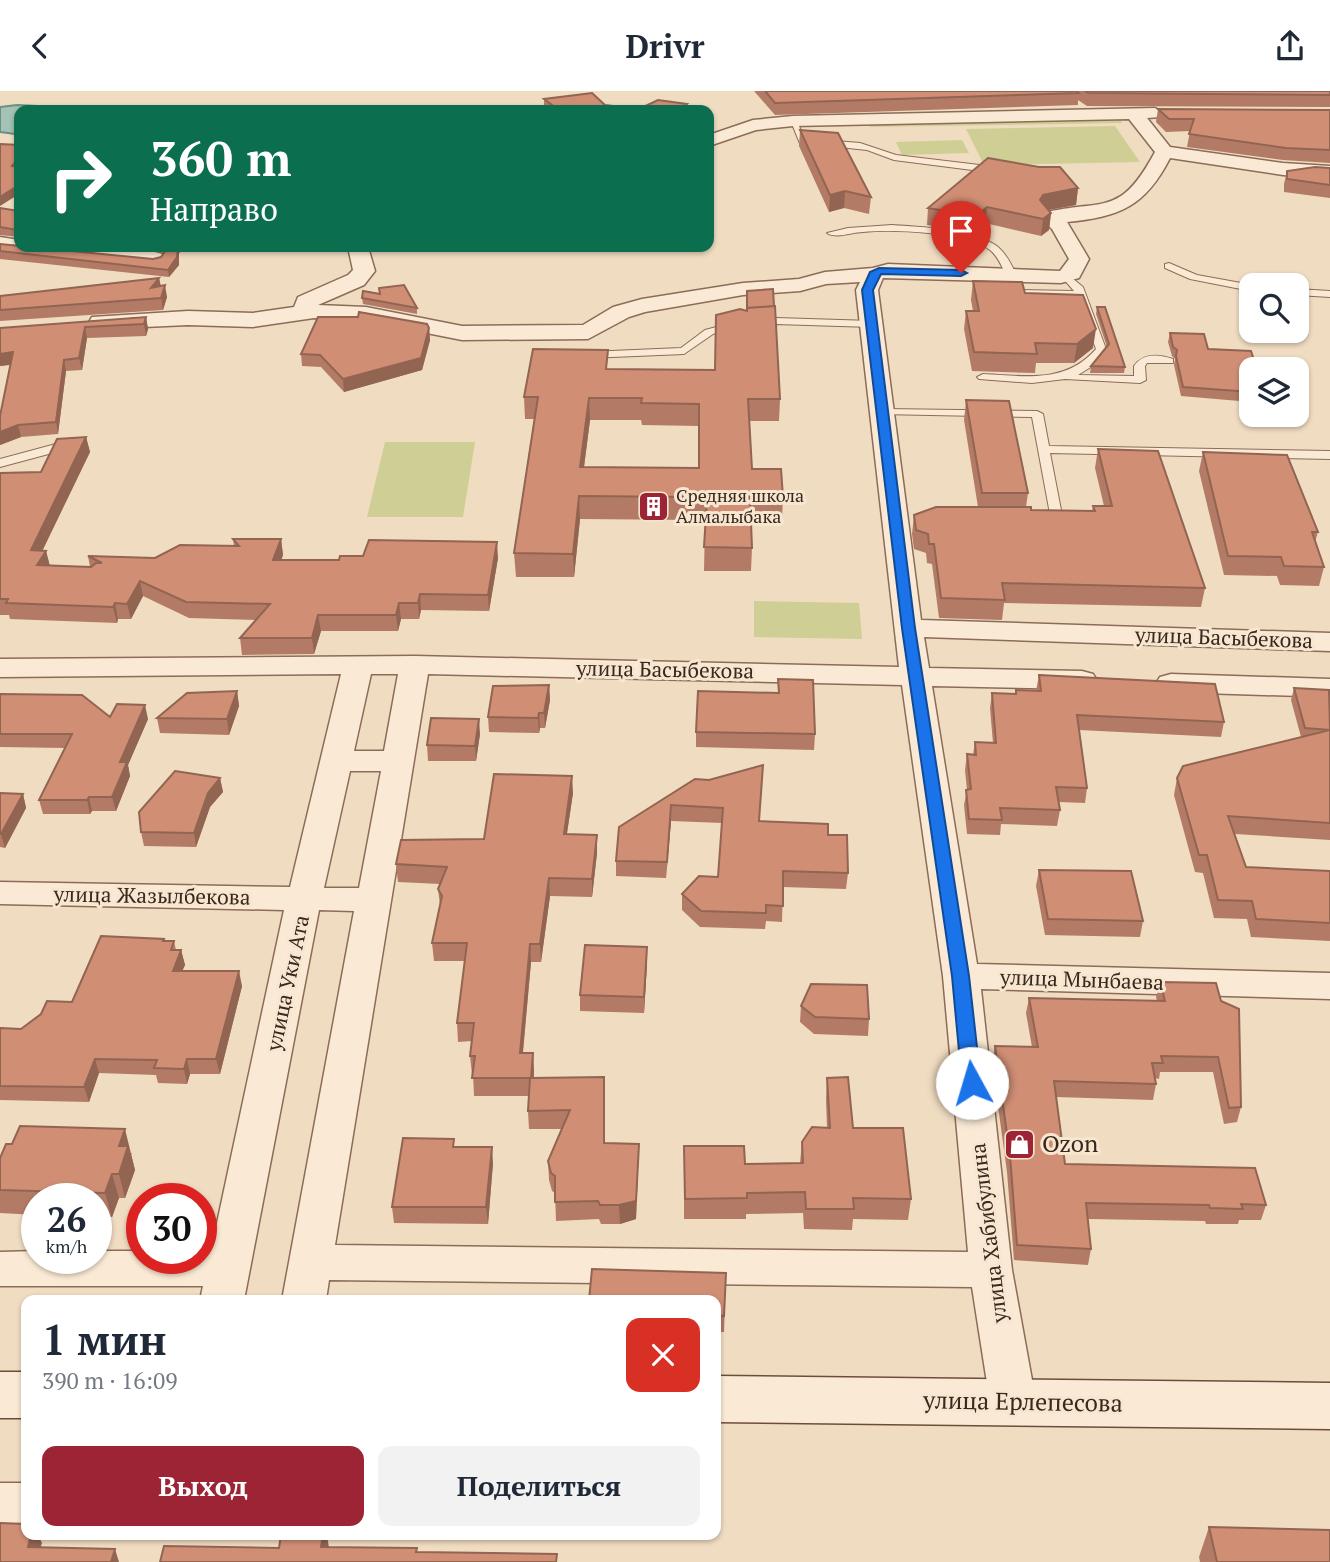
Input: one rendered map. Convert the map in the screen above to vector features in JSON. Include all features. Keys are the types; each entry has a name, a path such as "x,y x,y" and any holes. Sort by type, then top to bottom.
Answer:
{"main road":[{"path":"0,1395 21,1395"},
{"name":"улица Ерлепесова","path":"721,1399 1330,1406"}],"street":[{"path":"1135,113 1164,152 1283,169 1330,172"},
{"path":"714,139 753,125 793,121 1176,113"},
{"path":"310,307 366,314 462,333 588,332 621,312 642,306 743,289 800,285 825,278 874,274 888,270 1006,284 1066,276 1072,274 1079,259 1060,226 1050,217 1098,213 1131,200 1153,176 1164,152"},
{"path":"86,252 155,258"},
{"path":"76,324 141,319 253,320 271,317 310,307 356,280 364,271 359,252"},
{"name":"улица Хабибулина","path":"874,274 867,290 884,412 904,518 908,628 961,976 990,1270 1013,1402"},
{"name":"улица Басыбекова","path":"908,628 1330,642"},
{"path":"415,665 308,1281 990,1270"},
{"name":"улица Басыбекова","path":"0,668 415,665 1108,681"},
{"name":"улица Уки Ата","path":"225,1284 304,900 358,666"},
{"path":"1150,682 1330,688"},
{"path":"336,761 397,761"},
{"name":"улица Жазылбекова","path":"0,893 373,900"},
{"name":"улица Мынбаева","path":"961,976 1330,986"},
{"path":"0,1269 225,1284"},
{"path":"0,1505 21,1505"}],"lane":[{"path":"793,121 804,144 858,144 881,149 894,157 1005,171"},
{"path":"832,233 863,227 906,227 978,239 993,248 1006,262 1006,284 1081,294"},
{"path":"1169,265 1194,277 1239,286"},
{"path":"1064,378 1081,372 1094,361 1101,349 1079,287 1066,276"},
{"path":"1309,293 1330,294"},
{"path":"581,355 684,351 709,332 740,324 776,321 872,324"},
{"path":"983,377 1140,380 1139,366 1144,360 1161,359 1169,362"},
{"path":"884,412 1037,414 1056,515 1050,521 1036,521"},
{"path":"0,463 67,445"},
{"path":"1044,449 1330,455"}],"shaded area":[{"path":"14,105 14,134 0,132 0,107"},
{"path":"1121,120 1122,123 870,127 869,124"},
{"path":"1115,126 1140,162 984,165 966,129"},
{"path":"962,140 969,153 902,155 896,142"},
{"path":"385,442 475,442 463,517 367,517"},
{"path":"754,601 859,603 862,639 754,637"}],"building":[{"path":"765,91 1077,91 1079,93 775,103"},
{"path":"1085,91 1330,91 1330,95 1088,93"},
{"path":"592,93 605,105 552,105 544,99"},
{"path":"658,100 686,105 647,105"},
{"path":"1158,109 1330,110 1330,150 1286,148 1189,134 1194,119 1169,119"},
{"path":"800,130 838,133 871,197 845,191 830,195"},
{"path":"0,144 14,145 14,188 0,197"},
{"path":"988,158 1039,167 1060,167 1078,188 1043,195 1040,200 1051,213 1043,219 987,207 976,216 928,208"},
{"path":"1330,168 1330,185 1287,179 1287,171"},
{"path":"0,208 14,210 14,229 0,227"},
{"path":"0,244 14,245 14,252 82,252 153,259 161,257 165,252 178,252 168,270 0,251"},
{"path":"159,278 151,288 165,285 161,298 0,310 0,296"},
{"path":"973,281 1022,282 1025,293 1083,295 1096,329 1077,344 1035,343 1037,354 974,352 966,311 979,311"},
{"path":"404,285 417,308 362,298 363,291 380,294 379,288"},
{"path":"773,289 774,306 747,308 747,291"},
{"path":"775,306 780,399 748,399 752,469 781,469 783,497 750,497 752,548 704,547 707,499 579,496 573,554 514,553 538,397 524,397 533,349 608,350 606,369 715,370 716,315 740,309 747,311 747,308","holes":["589,398 642,398 641,403 699,404 699,468 580,467"]},
{"path":"1097,307 1105,307 1125,367 1091,366 1109,344"},
{"path":"359,312 427,324 429,328 421,358 343,379 320,355 301,354 318,317 358,317"},
{"path":"146,317 144,324 85,327 79,358 64,360 56,422 18,425 0,432 0,416 13,352 0,354 0,328"},
{"path":"1170,333 1204,334 1208,349 1251,351 1253,357 1239,357 1239,391 1183,387 1177,350 1173,347"},
{"path":"966,400 1009,401 1028,493 982,493"},
{"path":"86,437 31,550 46,551 37,565 91,567 102,563 88,556 155,558 180,545 239,546 233,539 281,539 273,560 339,560 340,556 363,556 369,540 497,542 488,595 420,594 418,603 399,603 396,615 318,615 312,638 240,638 270,604 186,602 140,581 127,604 115,603 113,607 6,603 8,599 0,599 0,473 41,472 57,439"},
{"path":"1098,449 1158,451 1205,588 1002,583 1005,600 941,598 934,544 929,544 928,534 916,530 914,515 936,507 1031,507 1031,510 1095,511 1093,506 1112,506"},
{"path":"1203,452 1287,455 1318,532 1312,532 1324,567 1284,566 1281,557 1228,556"},
{"path":"1039,675 1215,684 1224,722 1077,715 1087,788 1056,787 1060,810 1000,808 1002,820 969,819 966,790 971,789 967,754 976,755 975,742 996,743 992,693 1041,691"},
{"path":"778,679 813,680 815,734 696,732 698,691 779,693"},
{"path":"549,685 544,713 539,713 538,718 488,717 493,686"},
{"path":"1294,688 1329,690 1330,730 1305,728"},
{"path":"237,691 227,719 157,718 187,693"},
{"path":"0,694 82,695 110,717 117,704 145,705 120,762 127,762 112,797 39,800 72,734 0,734"},
{"path":"431,718 479,719 475,746 427,745"},
{"path":"1330,730 1330,823 1228,816 1246,867 1330,871 1330,923 1256,919 1252,901 1218,900 1207,855 1199,855 1177,778 1183,766"},
{"path":"763,765 759,821 828,824 828,835 847,835 848,873 783,871 783,906 766,905 766,913 701,911 682,894 699,876 718,877 723,808 671,805 667,862 616,861 619,827 695,779 709,780"},
{"path":"175,771 220,778 208,793 194,833 141,832 139,812"},
{"path":"494,774 572,776 564,834 597,835 592,879 549,878 540,944 530,944 520,1053 533,1053 531,1078 604,1077 604,1143 639,1144 636,1201 619,1205 600,1205 598,1201 555,1202 555,1176 551,1173 548,1161 570,1110 528,1111 530,1078 472,1078 475,1056 470,1056 474,1023 457,1023 467,943 432,943 442,896 438,889 447,867 396,864 401,840 484,839"},
{"path":"0,793 23,794 1,834 0,834"},
{"path":"1039,870 1131,871 1143,921 1048,919"},
{"path":"101,936 174,941 171,950 181,950 173,971 239,971 216,1059 187,1059 184,1069 154,1068 157,1060 95,1059 84,1087 0,1086 0,1028 21,1029 41,1014 47,1001 72,1002"},
{"path":"585,945 647,947 644,997 580,995"},
{"path":"1160,982 1216,983 1221,1001 1239,1009 1241,1107 1229,1108 1218,1057 1161,1056 1163,1063 1152,1063 1156,1084 1054,1081 1065,1164 1255,1168 1266,1205 1241,1204 1243,1209 1210,1208 1209,1205 1086,1203 1091,1249 1017,1245 1010,1156 995,1046 1038,1047 1029,998 1165,1001"},
{"path":"811,984 867,985 869,1019 815,1017 801,1006"},
{"path":"848,1077 853,1128 903,1128 911,1199 853,1198 854,1209 806,1209 805,1192 747,1193 747,1198 685,1199 684,1146 744,1146 745,1164 803,1163 802,1142 812,1127 830,1128 827,1078"},
{"path":"20,1126 125,1129 119,1146 128,1146 119,1174 112,1174 109,1183 21,1183 21,1191 0,1190 0,1158 6,1144 12,1144"},
{"path":"403,1138 454,1139 453,1147 492,1147 486,1207 392,1207"},
{"path":"592,1269 726,1273 724,1316 721,1316 721,1295 589,1295"},
{"path":"0,1523 21,1524 21,1540 30,1540 28,1547 115,1549 111,1562 0,1562"},
{"path":"1209,1527 1330,1530 1330,1562 1217,1562"},
{"path":"280,1540 322,1540 321,1547 417,1548 416,1552 557,1554 556,1562 160,1562 164,1546 279,1548"}],"place":[{"name":"Средняя школа Алмалыбака","path":"653,506"},
{"name":"Ozon","path":"1019,1144"}],"route":[{"path":"961,273 879,271 870,280 867,290 897,518 908,628 961,976 972,1083"}]}
